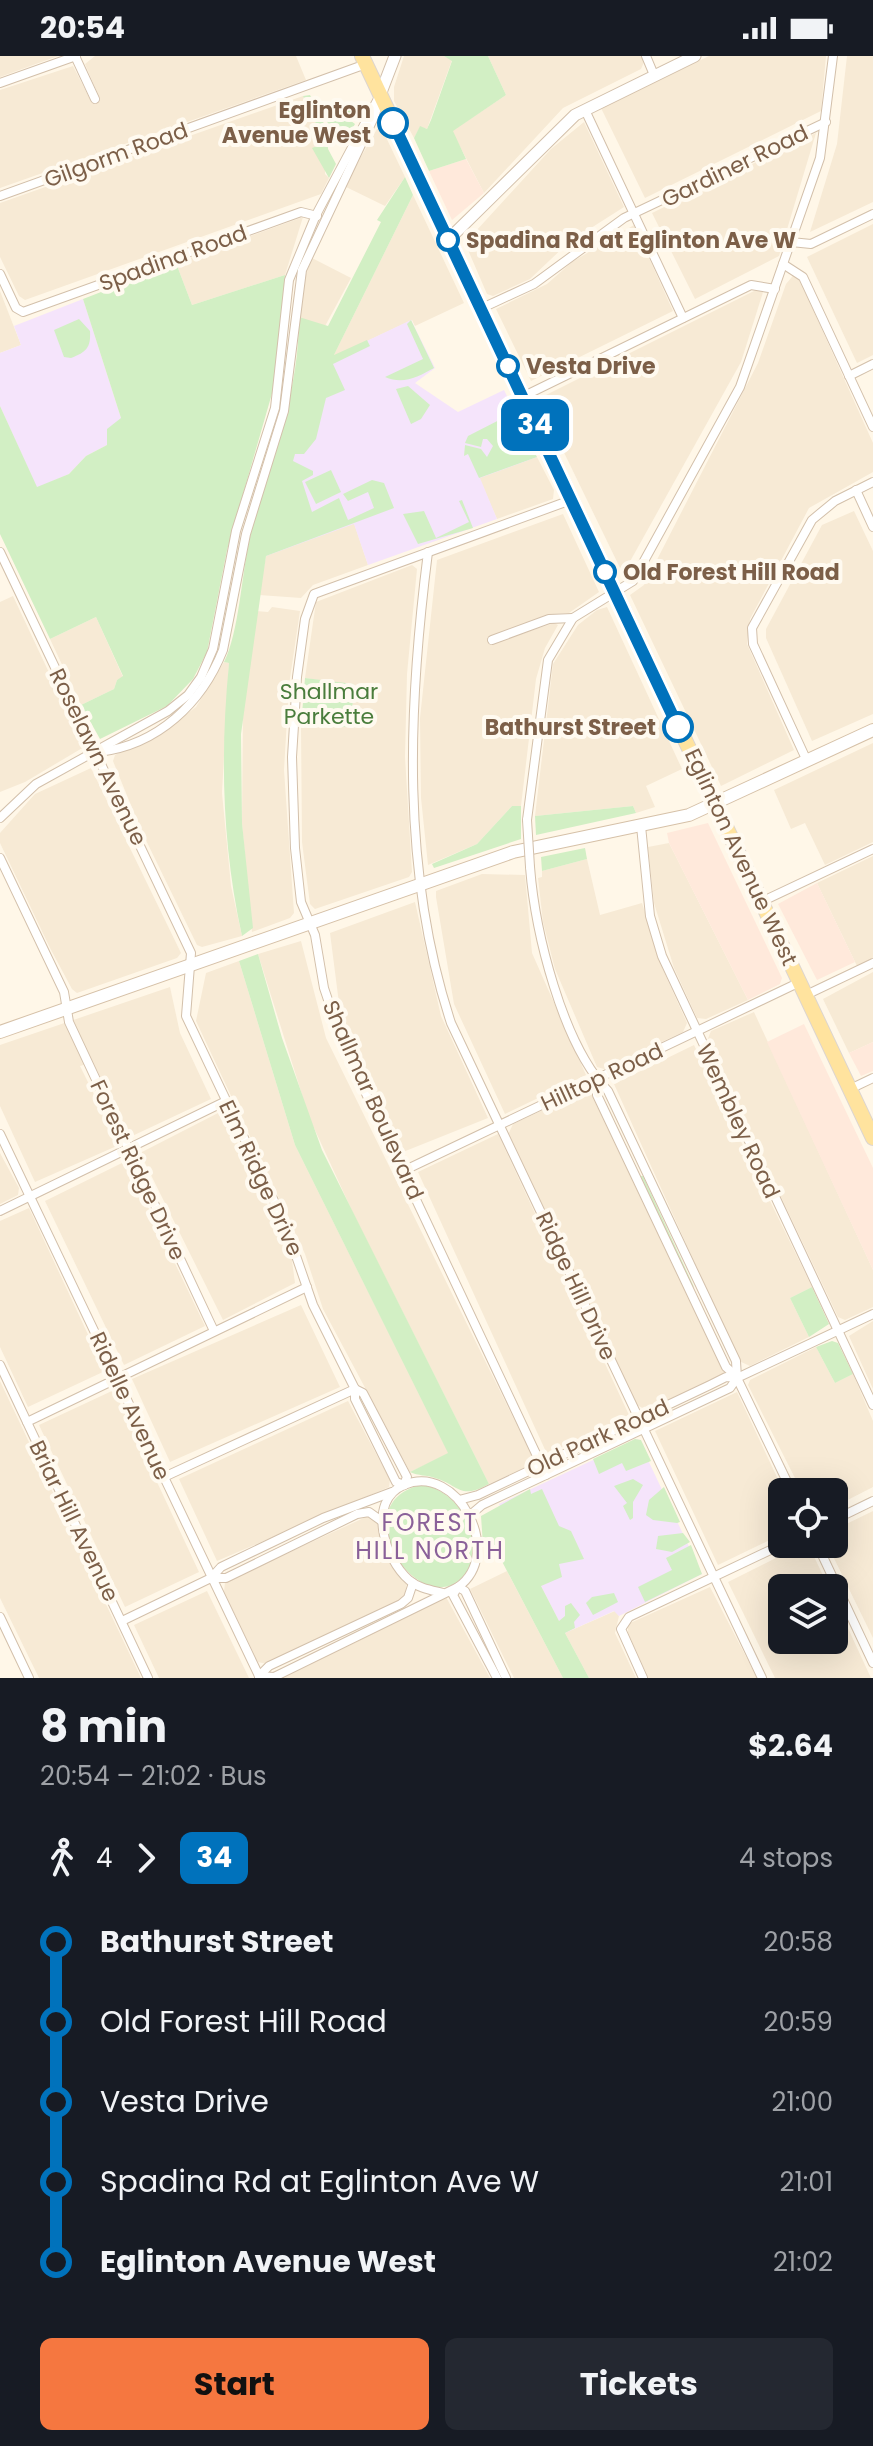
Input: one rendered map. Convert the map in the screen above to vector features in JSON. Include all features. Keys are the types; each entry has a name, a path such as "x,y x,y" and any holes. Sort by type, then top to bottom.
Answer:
{"main road":[{"name":"Eglinton Avenue West","path":"364,60 873,1138"},
{"path":"0,1032 539,845 689,815 873,730"}],"street":[{"path":"0,83 75,56 95,99"},
{"path":"96,752 111,750 146,736 175,720 195,702 223,650 246,534 284,411 302,270 375,115 395,56"},
{"path":"646,56 654,75"},
{"path":"448,240 557,130 585,110 695,56"},
{"path":"737,1378 736,1361 608,1091 597,1079 552,983 538,926 527,820 544,674 558,639 573,618 633,581 725,417 752,356 820,158 833,56"},
{"name":"Gilgorm Road","path":"0,196 364,60"},
{"path":"0,818 36,784 168,711 188,695 201,677 213,649 236,531 275,408 289,280 316,215 380,95"},
{"path":"585,110 683,318"},
{"name":"Gardiner Road","path":"480,309 534,284 635,214 826,122"},
{"name":"Spadina Road","path":"0,274 19,311 301,212 316,215"},
{"path":"791,242 811,244 873,214"},
{"path":"316,215 325,221"},
{"path":"783,264 803,277 873,427"},
{"path":"522,397 751,285 775,289"},
{"path":"849,376 873,364"},
{"path":"807,761 753,644 752,628 812,520 835,501 873,482"},
{"path":"856,490 873,527"},
{"path":"423,884 414,815 411,718 416,645 428,552 571,500"},
{"path":"236,531 246,534"},
{"name":"Roselawn Avenue","path":"0,552 191,953 192,965"},
{"name":"Shallmar Boulevard","path":"428,552 319,591 308,606 297,677 292,768 301,902 336,1025 546,1475"},
{"path":"492,640 549,619 573,618"},
{"name":"Wembley Road","path":"641,826 650,916 662,956 873,1405"},
{"path":"760,902 873,849"},
{"name":"Forest Ridge Drive","path":"0,858 64,992 69,1022 214,1331"},
{"name":"Ridge Hill Drive","path":"423,884 444,999 500,1125 762,1678"},
{"name":"Hilltop Road","path":"403,1171 696,1032 873,963"},
{"name":"Elm Ridge Drive","path":"192,965 186,1016 294,1243 307,1287 355,1389 355,1399 385,1449 396,1482 404,1485"},
{"path":"850,1089 873,1078"},
{"path":"597,1079 597,1095 726,1367 737,1378 785,1478"},
{"path":"0,1211 226,1101"},
{"name":"Ridelle Avenue","path":"0,1134 260,1677"},
{"path":"634,1172 644,1168"},
{"path":"27,1422 307,1287"},
{"path":"691,1292 701,1287"},
{"name":"Old Park Road","path":"469,1516 482,1505 730,1388 737,1378 873,1314"},
{"name":"Briar Hill Avenue","path":"0,1365 148,1678"},
{"name":"Old Park Road","path":"459,1500 478,1495 726,1377 737,1378"},
{"path":"164,1477 355,1389"},
{"path":"122,1621 211,1578 221,1567 323,1518 404,1485 435,1482 459,1500 469,1516 479,1555 470,1576 453,1595 497,1678"},
{"path":"392,1492 383,1522 391,1558 413,1583 443,1593"},
{"path":"848,1513 873,1501"},
{"path":"211,1578 226,1578 362,1513 375,1515 383,1522"},
{"path":"323,1518 328,1528"},
{"path":"643,1678 621,1629 629,1617 768,1551"},
{"path":"824,1558 873,1663"},
{"path":"260,1677 269,1666 401,1604 408,1598 413,1583"},
{"path":"260,1677 274,1677 458,1587"},
{"path":"458,1587 465,1591 506,1678"},
{"path":"466,1619 477,1614"},
{"path":"0,1617 29,1678"},
{"path":"350,1628 355,1638"}],"shaded area":[{"path":"0,56 58,56 0,77"},
{"path":"95,56 296,56 306,80 0,188 0,90 73,66 92,103 100,99 85,64"},
{"path":"404,56 444,56 452,60 427,129 420,127 414,138 394,101 394,87"},
{"path":"488,56 641,56 644,62 641,69 563,108 484,193 452,131 506,95"},
{"path":"709,56 826,56 821,111 645,198 601,108"},
{"path":"847,56 873,56 873,202 810,232 837,144"},
{"path":"303,96 325,143 325,174 329,178 321,194 25,300 19,296 0,257 0,203"},
{"path":"584,122 624,207 569,242 530,279 493,296 487,294 465,243 551,149"},
{"path":"377,129 383,131 405,177 385,206 344,186"},
{"path":"816,133 779,256 695,299 652,213"},
{"path":"466,159 484,193 452,220 429,171"},
{"path":"413,195 464,303 415,326 412,320 333,357"},
{"path":"303,217 285,275 192,305 176,263"},
{"path":"873,224 873,355 857,363 807,257"},
{"path":"634,225 673,311 531,381 496,309 547,284 572,262"},
{"path":"312,258 351,278 324,328 299,317 303,283"},
{"path":"796,272 873,443 873,472 809,508 750,619 747,644 794,750 721,786 630,595 644,585 758,363 786,284"},
{"path":"764,289 741,362 623,574 538,399 754,291"},
{"path":"0,291 21,345 0,353"},
{"path":"83,299 121,418 107,445 86,456 69,474 37,488 0,406 0,353 21,345 14,326"},
{"path":"411,320 435,368 415,383 458,412 504,390 537,457 480,478 497,519 368,565 354,524 266,556 295,451 333,357"},
{"path":"537,457 554,490 553,499 497,519 479,478"},
{"path":"854,511 873,551 873,714 812,741 766,638 766,629 822,525"},
{"path":"563,514 599,592 569,613 554,614 489,637 492,644 554,623 558,625 545,648 536,679 521,806 512,806 477,844 428,865 421,798 420,718 437,560"},
{"path":"354,523 368,565 313,585 301,598 259,595 266,556"},
{"path":"412,565 417,569 407,674 405,757 412,872 409,877 315,909 310,904 302,842 301,726 351,727 354,685 305,678 316,602"},
{"path":"13,596 84,747 25,782 0,792 0,602"},
{"path":"272,607 300,611 289,685 284,770 294,913 290,918 252,932 242,823 243,707 256,611 268,612"},
{"path":"607,607 682,769 646,786 655,807 636,813 633,806 535,816 553,664 578,625 597,610"},
{"path":"96,617 123,677 117,680 114,689 81,705 50,639"},
{"path":"224,662 229,663 222,793 231,886 242,936 202,947 197,945 141,830 113,761 115,755 164,731 196,707"},
{"path":"873,743 873,842 825,865 805,823 791,829 774,790"},
{"path":"91,768 181,953 177,958 77,993 50,948 0,843 0,833 35,794"},
{"path":"708,823 782,978 780,984 748,1000 669,843 667,833"},
{"path":"669,843 748,1000 706,1019 697,1018 674,968 654,903 648,847"},
{"path":"873,856 873,958 857,966 817,883"},
{"path":"587,859 600,915 642,903 663,970 687,1023 683,1032 604,1069 597,1067 555,969 543,922 538,878 542,877 542,871"},
{"path":"482,874 525,875 532,953 586,1075 505,1114 454,1004 436,897 436,891"},
{"path":"817,883 855,962 817,980 778,904"},
{"path":"415,902 441,1016 488,1118 403,1152 340,1011 330,933"},
{"path":"301,941 326,1038 532,1456 532,1464 489,1484 354,1215 309,1117 258,954"},
{"path":"239,961 295,1145 449,1454 410,1472 323,1309 305,1254 196,1021 206,973"},
{"path":"873,972 873,1042 849,1053 823,999"},
{"path":"170,987 180,1033 211,1099 130,1137 93,1062 80,1066 119,1145 35,1182 0,1106 0,1045"},
{"path":"754,1012 873,1270 873,1307 845,1320 838,1317 707,1041 711,1031"},
{"path":"804,1024 873,1168 873,1270 767,1042"},
{"path":"873,1042 873,1071 861,1076 849,1053"},
{"path":"694,1045 812,1287 790,1298 809,1337 750,1366 739,1361 614,1084"},
{"path":"582,1092 594,1095 724,1370 723,1376 646,1410 637,1405 508,1135 513,1124"},
{"path":"222,1111 291,1253 295,1283 223,1320 140,1153"},
{"path":"498,1134 629,1415 547,1454 418,1172"},
{"path":"0,1153 19,1188 18,1195 0,1204"},
{"path":"126,1161 205,1326 124,1365 45,1201"},
{"path":"29,1208 105,1371 28,1407 0,1347 0,1221"},
{"path":"301,1305 340,1387 170,1462 132,1379"},
{"path":"873,1321 873,1389 849,1336"},
{"path":"816,1347 835,1383 853,1374 873,1421 873,1487 848,1500 848,1478 795,1478 748,1385 750,1380"},
{"path":"0,1381 141,1678 39,1678 0,1598"},
{"path":"114,1390 199,1572 125,1607 39,1425"},
{"path":"737,1392 777,1478 768,1478 768,1541 718,1565 655,1431"},
{"path":"348,1401 390,1480 389,1487 217,1561 179,1479"},
{"path":"638,1439 702,1574 619,1616 614,1611 565,1633 499,1504"},
{"path":"873,1511 873,1638 848,1587 848,1574 842,1574 834,1558 848,1558 848,1523"},
{"path":"368,1516 378,1524 386,1556 407,1583 404,1598 267,1664 258,1662 224,1592 225,1582"},
{"path":"776,1558 815,1558 822,1574 768,1574 768,1654 848,1654 848,1628 871,1678 775,1678 728,1582"},
{"path":"507,1571 563,1678 514,1678 470,1589"},
{"path":"710,1587 757,1678 648,1678 628,1633 628,1624"},
{"path":"207,1591 249,1678 159,1678 134,1625"},
{"path":"446,1597 490,1678 278,1678 352,1644"},
{"path":"615,1611 619,1616 615,1633 636,1678 589,1678 565,1633"}],"green space":[{"path":"444,56 488,56 506,95 453,131 466,159 429,171 414,138 420,126 427,129 431,120 452,61"},
{"path":"310,95 327,130 328,149 336,164 329,178 312,148 325,143 303,96"},
{"path":"345,109 353,111 353,116 347,118 355,124 348,136 331,130 325,117 328,115 331,121 343,116"},
{"path":"405,177 413,195 334,355 367,340 370,346 333,364 345,390 326,398 316,439 304,454 295,454 293,461 313,471 313,475 302,481 312,512 339,498 348,520 374,508 368,492 348,501 343,494 372,480 384,483 394,508 266,556 241,734 242,823 253,928 242,936 227,834 224,732 229,663 224,662 237,619 250,537 289,403 298,347 299,317 328,326 381,222 377,220"},
{"path":"176,263 192,305 285,275 275,383 227,550 207,652 193,679 167,706 100,739 81,705 114,689 117,680 123,676 96,617 50,639 0,534 0,406 37,487 69,474 86,456 107,445 107,429 121,418 83,299"},
{"path":"79,319 90,331 90,342 76,356 64,357 54,330"},
{"path":"411,320 434,368 404,380 385,377 423,359 407,324"},
{"path":"408,386 430,405 421,419 411,424 396,389"},
{"path":"513,413 537,457 479,478 468,454 464,456 465,445 481,449 487,457 493,446 487,439 483,439 481,447 465,443 468,436"},
{"path":"331,470 341,492 316,504 305,482"},
{"path":"462,500 473,528 418,544 403,514 424,511 436,538 469,522 459,501"},
{"name":"Shallmar Parkette","path":"305,678 354,684 351,727 301,726"},
{"path":"512,806 521,806 521,839 434,868 432,864 477,844"},
{"path":"633,806 636,813 536,835 535,816"},
{"path":"585,848 587,859 542,871 541,857"},
{"path":"258,954 282,1038 322,1150 489,1484 479,1489 460,1490 444,1481 410,1472 448,1453 295,1145 239,961"},
{"path":"640,1176 643,1176 694,1287 692,1286"},
{"path":"812,1287 829,1324 809,1337 790,1298"},
{"path":"832,1341 838,1343 853,1374 835,1383 816,1347"},
{"path":"635,1439 641,1440 651,1461 626,1471 622,1463 599,1474 593,1459"},
{"path":"633,1479 643,1485 633,1502 633,1518 630,1520 623,1506 627,1503 614,1486"},
{"path":"421,1485 434,1488 458,1506 472,1532 475,1546 473,1560 466,1573 448,1586 429,1586 411,1575 397,1557 388,1536 387,1515 398,1497"},
{"path":"664,1487 680,1522 653,1520 646,1515 649,1500"},
{"path":"530,1489 531,1494 542,1489 559,1526 571,1531 584,1559 559,1564 562,1577 541,1586 559,1621 565,1616 565,1606 571,1603 580,1615 574,1622 575,1628 565,1633 589,1678 563,1678 495,1548 483,1545 481,1516"},
{"path":"683,1533 690,1542 672,1552 656,1549 658,1536"},
{"path":"691,1545 702,1574 645,1602 638,1587 672,1570 666,1558"},
{"path":"614,1593 618,1602 593,1615 586,1603 592,1597"}],"bus line":[{"name":"34","path":"393,123 678,727"}],"place":[{"name":"Eglinton Avenue West","path":"393,123"},
{"name":"Spadina Rd at Eglinton Ave W","path":"448,240"},
{"name":"Vesta Drive","path":"508,366"},
{"name":"Old Forest Hill Road","path":"605,572"},
{"name":"Bathurst Street","path":"678,727"}],"district":[{"name":"FOREST HILL NORTH","path":"430,1536"}]}
